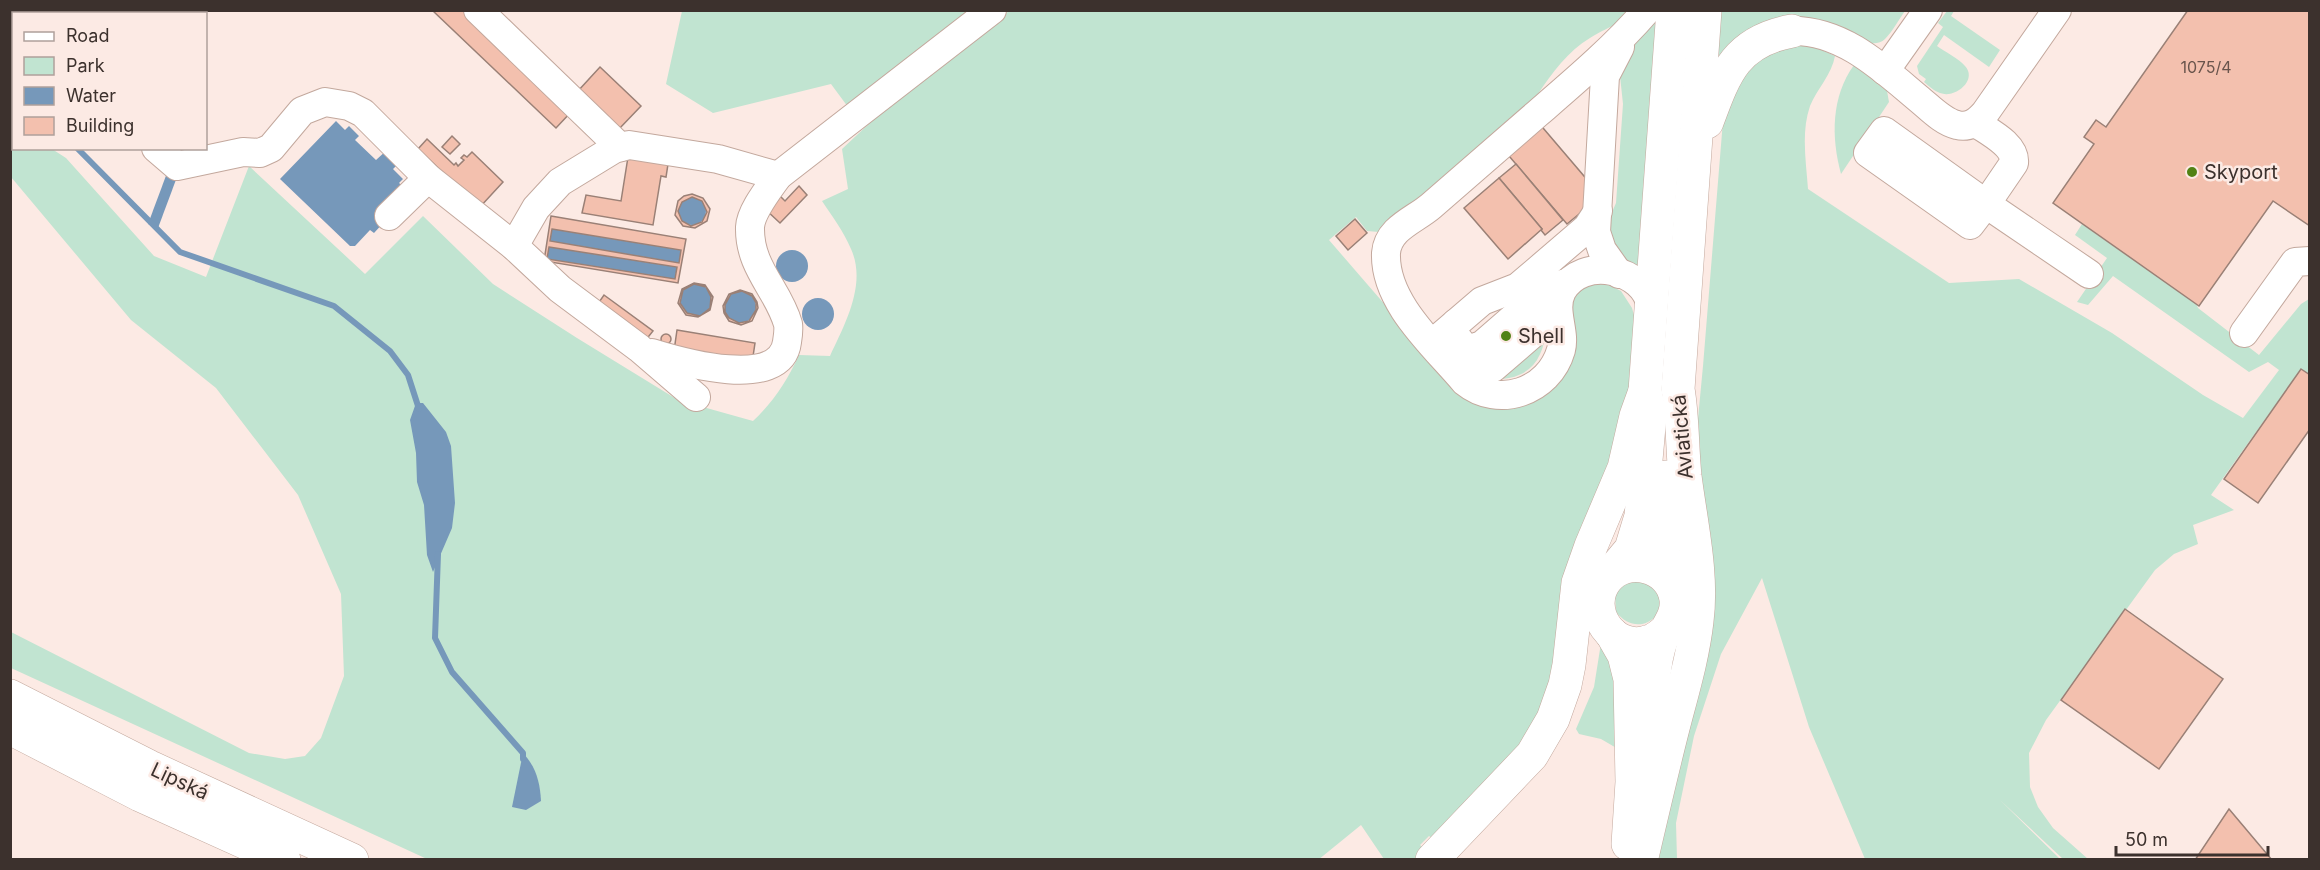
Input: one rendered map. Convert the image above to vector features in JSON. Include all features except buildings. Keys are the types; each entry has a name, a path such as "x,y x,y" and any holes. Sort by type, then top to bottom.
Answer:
{"main road":[{"name":"Aviatická","path":"1602,589 1631,549 1640,522 1650,415 1645,391 1673,10"},
{"name":"Aviatická","path":"1637,859 1691,655 1699,599 1678,389 1705,10"},
{"path":"1694,157 1720,86 1731,65 1738,56 1763,39 1792,31"},
{"path":"1637,859 1656,660 1662,639 1676,610 1674,590 1666,565 1663,530 1671,417 1678,389"},
{"path":"1434,858 1532,755 1553,719 1565,685 1569,664 1578,583 1624,468 1636,416 1645,391"},
{"path":"1434,858 1490,818 1535,772 1562,738 1577,709 1588,679 1602,589 1616,571 1637,565 1651,567 1660,573 1674,590"},
{"path":"1602,589 1601,621 1612,634 1624,655 1630,679 1632,782 1637,859"},
{"path":"1612,634 1633,644 1648,642 1669,628"},
{"name":"Lipská","path":"10,696 150,767 352,860"},
{"name":"Lipská","path":"10,728 140,795 284,860"}],"lane":[{"path":"478,10 620,147"},
{"path":"639,348 687,364 759,369 773,363 786,350 789,327 779,302 760,272 754,252 750,226 760,201 778,176 992,10"},
{"path":"1792,31 1819,33 1832,37 1885,71 1949,122 1964,126 1976,123 1985,113 2057,10"},
{"path":"1885,71 1925,15"},
{"path":"1619,274 1602,250 1597,238 1605,76 1612,59 1642,16"},
{"path":"1642,16 1585,73 1428,208 1404,224 1391,237 1387,246 1387,261 1398,301 1453,340 1480,367 1489,369 1498,365 1537,330 1539,301 1556,287 1584,272 1599,268 1642,285 1652,307"},
{"path":"158,150 177,166 243,152 260,153 272,148 302,111 325,102 349,106 363,113 428,178 514,246 560,289 639,348 696,397"},
{"path":"1976,123 2007,147 2014,159 2014,163 1986,204 2089,274"},
{"path":"514,246 536,208 560,182 620,147 629,145 718,159 778,176"},
{"path":"389,216 428,178"},
{"path":"1453,340 1482,301 1518,287 1587,228 1598,211"},
{"path":"2244,333 2295,262 2310,261"},
{"path":"1453,340 1465,382 1480,392 1500,396 1528,389 1552,369 1561,349 1558,305 1560,297 1556,287"}],"green space":[{"path":"682,11 969,11 848,107 831,84 713,113 666,84"},
{"path":"1009,11 1635,11 1575,49 1555,70 1538,94 1379,232 1367,231 1356,217 1329,240 1457,388 1532,399 1571,295 1599,280 1621,291 1634,315 1633,377 1547,712 1437,842 1429,836 1420,845 1428,852 1421,859 1384,859 1361,825 1318,860 427,859 11,668 11,632 249,753 285,759 305,756 321,738 344,676 341,594 298,495 216,388 131,320 11,177 11,121 12,150 54,150 66,158 154,256 206,277 249,166 365,274 423,216 493,284 577,338 678,400 753,421 779,390 799,355 830,356 842,331 855,290 857,276 855,262 845,236 822,201 848,189 842,149 903,92"},
{"path":"1718,11 1905,11 1888,36 1879,42 1858,40 1831,26 1718,73"},
{"path":"1947,11 1954,11 1951,16 2000,50 1989,67 1944,35 1937,46 1962,63 1969,77 1958,91 1946,94 1936,91 1924,82 1926,79 1919,74 1917,66 1943,27 1938,23"},
{"path":"1655,22 1657,23 1641,269 1629,268 1611,249 1609,219 1616,203 1623,104 1620,76 1627,50"},
{"path":"1789,44 1813,46 1835,56 1831,69 1813,100 1807,116 1805,147 1808,189 1949,283 2019,279 2112,333 2203,395 2243,418 2279,370 2268,362 2249,372 2113,276 2088,305 2077,302 2107,258 2075,235 2082,224 2197,305 2259,355 2301,304 2309,299 2309,374 2301,369 2211,495 2234,510 2193,525 2198,544 2174,554 2155,570 2046,720 2029,753 2030,787 2038,807 2053,828 2088,859 2063,859 2000,800 2060,859 1865,859 1809,727 1762,578 1721,654 1694,736 1676,823 1677,859 1656,860 1703,366 1725,96 1739,71"},
{"path":"1854,65 1887,91 1889,102 1841,174 1836,146 1835,118 1841,90"},
{"path":"1546,329 1539,357 1534,364 1520,375 1500,379"},
{"path":"1648,579 1662,599 1658,614 1642,624 1626,621 1616,612 1615,596 1624,582"},
{"path":"1601,643 1611,648 1625,753 1601,739 1579,734 1576,729 1594,687"}],"water":[{"path":"336,121 345,130 349,126 359,136 355,140 376,160 387,150 400,162 393,169 403,179 399,183 404,187 386,220 374,233 370,230 355,246 350,246 280,179"},
{"path":"167,173 177,177 158,228 148,224"},
{"path":"692,197 702,201 706,211 702,221 692,225 682,221 678,211 682,201"},
{"path":"552,229 681,250 679,263 550,241"},
{"path":"549,247 677,267 675,279 547,259"},
{"path":"792,250 803,255 808,266 803,277 792,282 781,277 776,266 781,255"},
{"path":"696,284 707,289 712,300 707,311 696,316 685,311 680,300 685,289"},
{"path":"740,291 751,296 756,307 751,318 740,323 729,318 724,307 729,296"},
{"path":"818,298 829,303 834,314 829,325 818,330 807,325 802,314 807,303"},
{"path":"416,403 423,403 446,432 451,446 455,503 452,528 433,572 427,555 424,505 417,482 416,453 410,420"},
{"path":"523,753 536,775 541,801 526,810 512,807"}],"waterway":[{"path":"79,150 180,252 334,306 390,351 408,375 419,409"},
{"path":"438,554 435,638 452,672 523,753 523,759"}],"place":[{"name":"Skyport","path":"2192,172"},
{"name":"Shell","path":"1506,336"}]}
